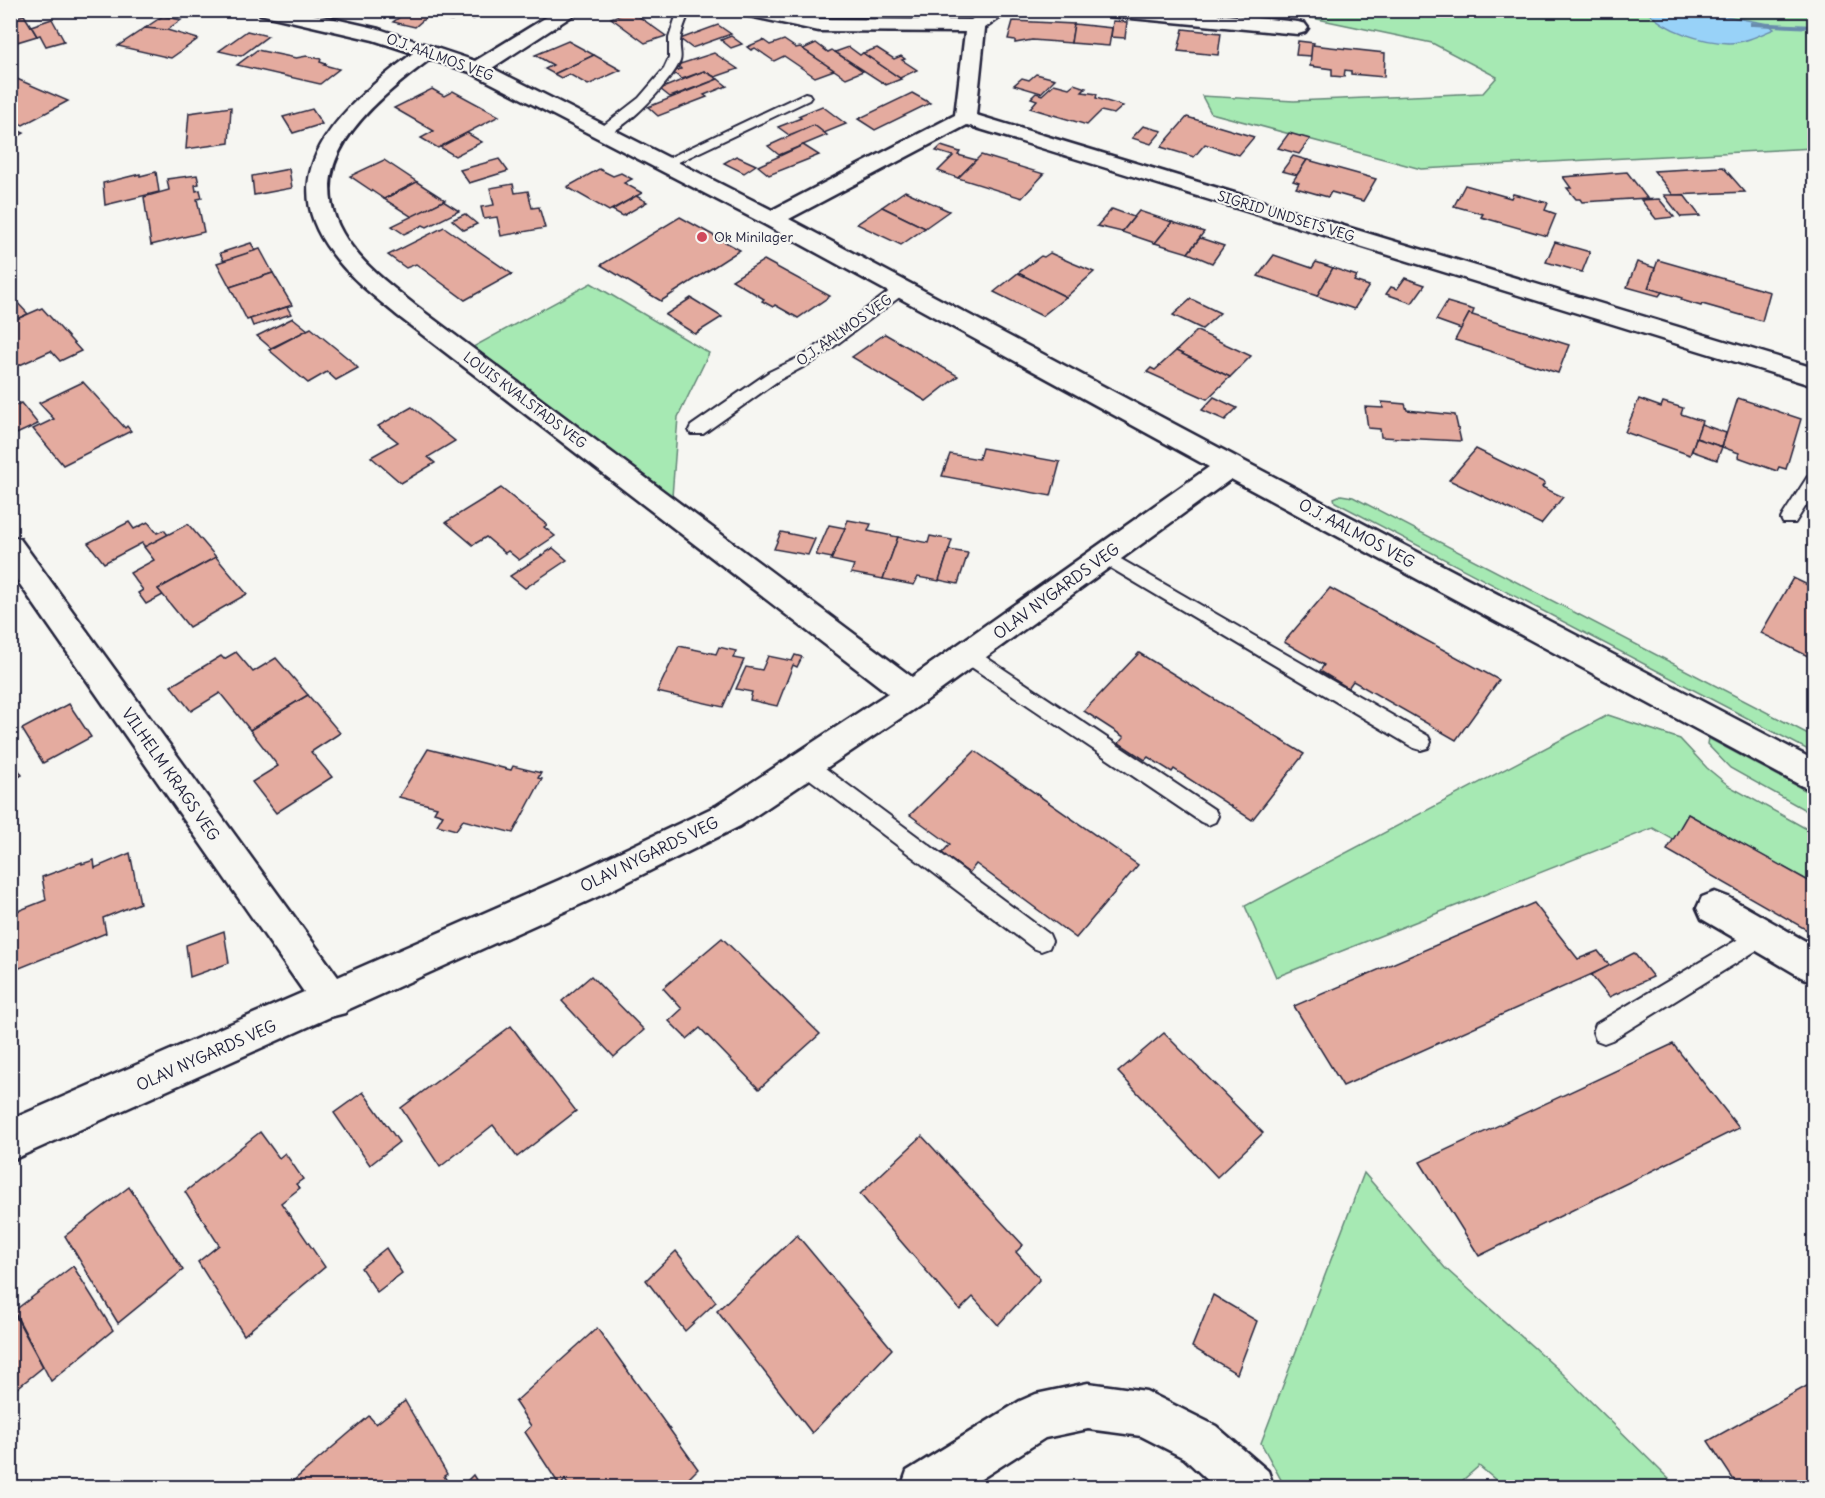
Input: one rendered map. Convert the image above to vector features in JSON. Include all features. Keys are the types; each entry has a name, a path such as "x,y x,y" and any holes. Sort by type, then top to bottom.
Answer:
{"street":[{"name":"O.J. AALMOS VEG","path":"267,10 379,35 477,68 772,219 900,290 1815,776"},
{"path":"477,68 572,10"},
{"path":"747,10 819,25 975,26 993,13 1002,10"},
{"path":"1110,10 1298,28"},
{"path":"772,219 965,118 975,26"},
{"name":"LOUIS KVALSTADS VEG","path":"428,51 384,84 345,123 328,150 318,180 321,213 340,247 365,276 406,310 912,694"},
{"name":"SIGRID UNDSETS VEG","path":"965,118 1815,377"},
{"name":"OLAV NYGARDS VEG","path":"10,1141 332,1000 586,885 728,816 968,655 1230,466"},
{"name":"VILHELM KRAGS VEG","path":"10,547 332,1000"},
{"path":"1715,908 1815,964"},
{"path":"924,1488 1036,1417 1088,1406 1146,1414 1200,1442 1251,1488"}],"lane":[{"path":"603,132 641,102 671,66 675,57 675,38 684,10"},
{"path":"663,164 805,97"},
{"name":"O.J. AALMOS VEG","path":"697,430 774,376 811,357 900,290"},
{"path":"1789,519 1815,480"},
{"path":"1105,556 1421,742"},
{"path":"968,655 1208,816"},
{"path":"806,765 1041,941"},
{"path":"1604,1032 1762,934"}],"green space":[{"path":"1226,11 1814,11 1814,148 1421,169 1211,113 1202,96 1294,101 1483,93 1497,77 1432,43 1308,17"},
{"path":"591,283 709,353 678,417 672,497 473,347"},
{"path":"1341,495 1353,497 1814,737 1814,753 1335,502 1334,498"},
{"path":"1608,715 1680,739 1707,768 1729,786 1814,833 1814,884 1688,814 1674,840 1653,828 1276,977 1245,906"},
{"path":"1708,738 1814,795 1814,815 1730,768 1707,744"},
{"path":"1364,1173 1445,1268 1561,1372 1677,1487 1504,1487 1479,1466 1455,1487 1285,1487 1261,1443"}],"water":[{"path":"1647,11 1700,11 1768,24 1774,29 1740,42 1718,42 1696,38 1674,30"}],"building":[{"path":"410,10 431,13 415,27 393,22"},
{"path":"439,10 480,10 474,19 454,17 452,21 438,19 440,16 435,16"},
{"path":"631,11 666,36 645,43 611,18"},
{"path":"24,15 37,36 17,42 10,31 10,19"},
{"path":"163,16 181,20 165,31 145,28"},
{"path":"52,19 64,41 46,46 31,26"},
{"path":"1013,21 1074,24 1071,43 1032,40 1015,43 1015,40 1008,39"},
{"path":"1113,21 1127,22 1125,38 1111,37"},
{"path":"1074,24 1112,28 1109,46 1071,43"},
{"path":"718,25 731,34 692,48 680,39"},
{"path":"145,28 167,30 198,39 171,58 118,46"},
{"path":"1183,29 1221,33 1218,55 1178,51"},
{"path":"247,31 268,36 241,56 219,51"},
{"path":"731,36 742,44 731,48 721,40"},
{"path":"763,40 770,45 784,40 796,48 800,47 834,70 815,77 784,56 774,61 755,48 751,50 747,47"},
{"path":"568,41 594,55 554,74 545,69 553,65 535,55"},
{"path":"1298,41 1314,43 1311,56 1296,55"},
{"path":"816,43 828,52 832,50 863,71 846,78 803,49"},
{"path":"1312,45 1385,53 1384,77 1351,74 1351,71 1345,70 1344,77 1332,76 1332,69 1310,66"},
{"path":"849,47 860,55 863,53 901,79 886,85 835,52"},
{"path":"877,48 894,59 901,56 905,59 902,60 917,70 900,78 863,53"},
{"path":"257,50 296,58 307,56 321,59 320,62 326,64 324,65 339,69 320,84 237,65"},
{"path":"714,53 738,69 715,77 704,71 682,79 672,72 681,69 677,65"},
{"path":"594,55 621,70 588,85 569,74 561,78 554,74"},
{"path":"704,71 718,79 670,97 660,89"},
{"path":"1036,74 1055,79 1041,93 1014,85 1022,78 1029,80"},
{"path":"17,79 68,101 23,125 10,119 10,82"},
{"path":"718,79 727,86 704,95 707,97 658,116 648,107"},
{"path":"1054,84 1069,88 1074,84 1086,88 1082,92 1097,94 1096,98 1123,106 1114,114 1101,111 1087,125 1030,108 1037,100 1031,98 1036,93 1042,95"},
{"path":"432,89 444,96 453,91 499,116 438,148 421,138 434,131 394,108"},
{"path":"912,93 930,103 875,130 858,119"},
{"path":"822,106 846,124 824,133 814,125 789,135 778,127 801,118 798,116"},
{"path":"231,107 229,143 186,149 189,113"},
{"path":"312,109 322,124 293,133 283,117"},
{"path":"1187,117 1254,137 1239,155 1205,144 1194,157 1161,147"},
{"path":"814,125 827,135 779,155 768,146"},
{"path":"1143,126 1162,131 1151,144 1132,138"},
{"path":"10,127 24,133 10,141"},
{"path":"467,133 482,142 455,156 440,147"},
{"path":"1289,133 1310,139 1299,154 1278,148"},
{"path":"803,145 819,155 769,175 758,166"},
{"path":"941,146 960,152 958,155 976,160 958,178 938,171 953,156 936,151"},
{"path":"981,155 1044,174 1022,198 958,178"},
{"path":"736,156 756,165 744,173 724,163"},
{"path":"1293,156 1307,160 1297,175 1282,171"},
{"path":"499,159 508,171 469,183 460,170"},
{"path":"384,160 417,182 384,199 350,176"},
{"path":"1307,160 1376,179 1363,201 1331,192 1328,197 1296,188 1299,183 1293,181"},
{"path":"1723,167 1745,192 1673,195 1654,171"},
{"path":"289,169 292,188 254,195 252,176"},
{"path":"599,169 613,176 621,173 632,179 624,183 642,193 609,211 567,187"},
{"path":"156,172 159,192 105,205 103,183"},
{"path":"1627,172 1647,198 1582,202 1576,199 1567,188 1571,188 1563,177"},
{"path":"197,175 199,184 195,185 196,191 200,190 202,198 197,199 204,232 151,245 144,197 169,190 167,179"},
{"path":"417,182 445,200 412,217 384,199"},
{"path":"513,184 515,193 528,191 532,208 539,207 545,228 501,236 497,217 484,219 481,207 494,205 490,188"},
{"path":"1465,185 1511,198 1513,194 1548,203 1545,210 1556,214 1547,236 1481,217 1483,214 1454,206"},
{"path":"905,191 949,211 925,228 882,207"},
{"path":"1664,195 1684,195 1700,216 1681,217"},
{"path":"636,196 647,202 623,216 612,210"},
{"path":"1659,199 1674,217 1656,219 1641,200"},
{"path":"443,201 459,211 427,227 423,225 404,234 392,226"},
{"path":"882,207 925,228 901,245 857,224"},
{"path":"1112,209 1134,217 1122,232 1097,226"},
{"path":"1139,211 1172,222 1155,243 1122,232"},
{"path":"465,214 477,224 464,230 452,220"},
{"path":"680,217 740,250 661,301 601,265"},
{"path":"1172,222 1204,232 1188,253 1155,243"},
{"path":"444,227 512,274 465,300 416,264 406,268 388,255"},
{"path":"1200,238 1224,246 1212,263 1188,253"},
{"path":"1555,242 1590,252 1582,272 1546,262"},
{"path":"251,243 256,251 224,261 220,253"},
{"path":"260,249 273,273 230,287 217,263"},
{"path":"1050,253 1094,272 1066,297 1018,273 1041,256 1044,257"},
{"path":"1274,255 1312,268 1316,262 1333,268 1317,296 1258,276"},
{"path":"764,260 830,296 798,318 775,305 773,307 762,301 764,299 732,280"},
{"path":"1658,260 1770,292 1762,321 1702,304 1701,306 1648,288"},
{"path":"1637,262 1655,268 1648,288 1662,292 1659,296 1627,287"},
{"path":"1333,268 1357,276 1354,281 1369,286 1354,309 1317,296"},
{"path":"273,273 292,305 247,320 230,287"},
{"path":"1018,273 1066,297 1042,316 994,292"},
{"path":"1405,278 1425,285 1412,303 1386,294 1391,287 1397,289"},
{"path":"691,298 722,317 695,334 665,315"},
{"path":"14,299 28,314 10,322 10,300"},
{"path":"1191,299 1220,313 1202,329 1173,315"},
{"path":"1447,302 1474,310 1472,315 1469,314 1461,329 1436,320"},
{"path":"287,307 291,314 253,326 250,319"},
{"path":"42,308 81,351 60,361 51,351 13,368 10,365 10,322"},
{"path":"1469,314 1569,345 1558,373 1455,340"},
{"path":"293,318 308,330 271,348 257,336"},
{"path":"311,328 358,368 336,380 327,372 308,383 269,350"},
{"path":"1197,331 1251,356 1230,377 1176,351"},
{"path":"885,334 958,376 926,401 852,357"},
{"path":"1176,351 1230,377 1207,399 1147,372 1151,368 1155,370"},
{"path":"83,382 125,428 127,426 131,431 63,465 33,429 54,419 39,403"},
{"path":"1214,397 1237,408 1225,420 1202,410"},
{"path":"1738,398 1801,419 1786,469 1779,467 1777,471 1738,457 1739,453 1722,447"},
{"path":"1639,399 1661,407 1663,402 1683,408 1681,414 1702,421 1690,455 1625,432"},
{"path":"1382,402 1405,404 1407,410 1455,415 1461,441 1381,437 1380,429 1368,428 1365,407 1383,408"},
{"path":"21,403 38,424 10,437 10,408"},
{"path":"412,407 455,441 428,457 435,463 401,483 371,457 398,442 378,426"},
{"path":"1701,424 1726,433 1722,447 1696,438"},
{"path":"1696,438 1722,447 1717,460 1692,451"},
{"path":"982,448 1060,462 1051,496 942,476 950,454 979,459"},
{"path":"1476,449 1545,483 1542,487 1563,497 1541,524 1449,480"},
{"path":"501,488 547,525 544,527 555,536 519,560 508,551 505,553 486,537 473,545 446,522"},
{"path":"848,520 871,524 868,531 898,537 883,579 851,573 854,565 831,560"},
{"path":"129,522 134,529 148,522 157,533 164,530 168,535 145,547 142,543 104,563 88,543"},
{"path":"188,524 216,557 158,589 163,595 146,604 138,593 143,590 130,573 154,560 144,547"},
{"path":"829,525 845,528 832,558 816,555"},
{"path":"781,532 815,539 808,555 774,549"},
{"path":"930,536 952,540 939,581 918,577 914,585 883,579 898,537 928,543"},
{"path":"553,548 567,560 525,588 510,576"},
{"path":"949,550 968,553 958,584 939,580"},
{"path":"216,557 247,594 189,627 158,589"},
{"path":"1793,578 1814,588 1814,659 1761,633"},
{"path":"1330,588 1499,680 1456,740 1353,681 1348,688 1320,671 1324,665 1284,642"},
{"path":"679,646 716,654 719,647 736,651 733,658 744,660 723,707 657,692"},
{"path":"236,652 253,672 276,658 308,695 250,730 220,693 191,711 171,686 221,656 224,659"},
{"path":"1139,653 1304,754 1252,820 1174,769 1172,772 1148,757 1145,760 1119,743 1124,737 1084,711"},
{"path":"795,655 802,657 797,667 793,665 777,706 750,700 752,692 736,689 746,667 762,670 768,656 792,661"},
{"path":"308,695 340,733 311,752 332,777 276,813 252,782 278,766 250,730"},
{"path":"69,704 91,737 43,763 22,729"},
{"path":"428,749 511,770 513,766 541,773 538,778 542,779 513,833 463,820 456,830 437,825 443,815 434,812 437,807 399,797"},
{"path":"975,751 1138,865 1076,938 976,864 969,873 942,853 950,844 910,815"},
{"path":"10,757 22,775 10,782"},
{"path":"1688,814 1814,884 1814,934 1667,850"},
{"path":"130,853 140,903 103,918 106,933 10,972 10,914 46,900 42,877 82,862 82,864 94,860 95,868"},
{"path":"1534,903 1578,959 1598,951 1610,966 1343,1086 1294,1006"},
{"path":"224,931 229,963 190,977 186,945"},
{"path":"722,938 820,1034 759,1089 700,1028 687,1039 669,1021 682,1009 663,988"},
{"path":"1634,953 1653,977 1609,997 1591,975"},
{"path":"591,976 644,1030 614,1057 562,1001"},
{"path":"511,1026 576,1111 517,1157 493,1125 440,1167 401,1108"},
{"path":"1164,1033 1263,1133 1217,1177 1118,1072"},
{"path":"1673,1044 1739,1128 1479,1256 1420,1162"},
{"path":"363,1092 399,1142 370,1165 334,1113"},
{"path":"260,1132 279,1158 285,1153 303,1179 296,1184 300,1188 281,1203 325,1267 244,1335 198,1262 219,1245 185,1192"},
{"path":"922,1136 1023,1245 1016,1252 1040,1279 998,1325 973,1297 960,1310 860,1194"},
{"path":"129,1187 183,1270 118,1323 65,1236"},
{"path":"797,1235 892,1349 812,1433 717,1311"},
{"path":"386,1248 402,1273 377,1292 361,1268"},
{"path":"676,1251 716,1302 685,1331 646,1280"},
{"path":"73,1266 113,1330 51,1381 14,1311"},
{"path":"1213,1295 1257,1321 1237,1374 1192,1347"},
{"path":"10,1306 43,1367 10,1394"},
{"path":"597,1328 698,1469 679,1488 570,1488 565,1480 560,1486 525,1432 531,1426 515,1402"},
{"path":"1814,1382 1814,1488 1739,1488 1708,1441"},
{"path":"405,1401 447,1474 444,1476 451,1488 285,1488 369,1416 376,1424"},
{"path":"473,1475 481,1488 460,1488"}],"waterway":[{"path":"1753,24 1814,27"}],"place":[{"name":"Ok Minilager","path":"702,237"}]}
